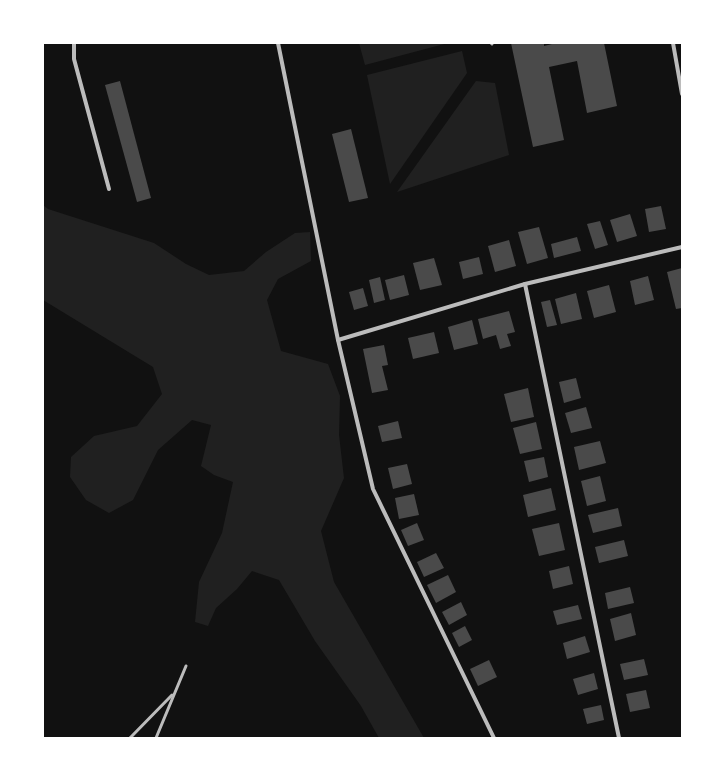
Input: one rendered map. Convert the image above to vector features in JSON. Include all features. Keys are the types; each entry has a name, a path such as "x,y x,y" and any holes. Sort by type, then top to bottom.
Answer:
{"street":[{"path":"74,43 74,59 109,189"},
{"path":"278,43 338,340 373,489 494,738"},
{"path":"673,43 682,94"},
{"path":"338,340 525,284 682,247"},
{"path":"525,284 619,738"}],"lane":[{"path":"156,738 186,666"},
{"path":"130,738 174,694"}],"shaded area":[{"path":"359,43 448,43 365,65"},
{"path":"462,51 467,73 390,184 367,75"},
{"path":"476,81 495,83 509,155 397,192"},
{"path":"43,205 48,209 154,243 186,264 209,275 244,271 266,252 295,233 310,232 311,261 278,279 267,300 281,351 328,364 340,396 339,435 344,478 321,531 334,582 424,738 379,738 361,706 315,641 279,580 252,571 237,589 216,608 208,626 195,622 199,582 222,533 233,482 214,475 201,466 211,425 192,420 158,450 133,500 109,513 86,500 70,477 71,457 94,436 137,426 162,394 153,367 43,300"}],"building":[{"path":"511,43 544,43 544,46 556,43 604,43 617,106 587,113 577,61 549,67 564,140 533,147"},
{"path":"120,81 151,198 137,202 105,85"},
{"path":"351,129 368,198 349,202 332,134"},
{"path":"661,206 666,229 649,232 645,209"},
{"path":"630,214 637,236 617,242 610,220"},
{"path":"600,221 608,245 595,249 587,224"},
{"path":"539,227 548,258 527,264 518,232"},
{"path":"577,237 581,251 554,258 551,244"},
{"path":"509,240 516,266 495,272 488,246"},
{"path":"479,257 483,274 463,279 459,262"},
{"path":"434,258 442,285 420,290 413,263"},
{"path":"682,268 682,308 676,309 667,272"},
{"path":"404,275 409,295 390,300 385,280"},
{"path":"648,276 654,300 635,305 630,281"},
{"path":"380,277 385,300 374,303 369,280"},
{"path":"609,285 616,312 594,318 587,291"},
{"path":"363,288 368,306 354,310 349,292"},
{"path":"576,293 582,319 561,324 555,299"},
{"path":"550,300 557,325 547,327 541,302"},
{"path":"509,311 515,332 507,334 511,346 500,349 496,335 483,339 478,319"},
{"path":"472,320 478,344 454,350 448,327"},
{"path":"434,332 439,353 413,359 408,338"},
{"path":"384,345 388,365 382,366 388,390 372,393 363,349"},
{"path":"576,378 581,398 564,403 559,382"},
{"path":"528,388 534,417 511,422 504,394"},
{"path":"586,407 592,428 571,433 565,413"},
{"path":"398,421 402,438 382,442 378,426"},
{"path":"536,422 542,449 520,454 513,428"},
{"path":"600,441 606,463 579,470 574,447"},
{"path":"544,457 548,477 529,482 524,461"},
{"path":"407,464 412,484 393,489 388,468"},
{"path":"600,476 606,501 587,506 581,481"},
{"path":"551,488 556,510 528,517 523,495"},
{"path":"414,494 419,515 399,519 395,498"},
{"path":"618,508 622,526 593,533 588,515"},
{"path":"417,523 424,540 408,546 401,530"},
{"path":"559,523 565,550 539,556 532,529"},
{"path":"624,540 628,556 599,563 595,547"},
{"path":"436,553 444,568 424,577 417,562"},
{"path":"569,566 573,584 553,589 549,571"},
{"path":"448,575 456,592 436,603 427,585"},
{"path":"630,587 634,603 608,609 605,593"},
{"path":"461,602 467,615 449,625 442,612"},
{"path":"578,605 582,619 557,625 553,611"},
{"path":"631,613 636,635 615,641 610,619"},
{"path":"465,626 472,640 459,647 452,633"},
{"path":"585,636 590,652 567,659 563,643"},
{"path":"644,659 648,675 624,680 620,664"},
{"path":"489,660 497,677 478,686 470,669"},
{"path":"594,673 598,689 578,695 573,679"},
{"path":"646,690 650,708 630,712 626,694"},
{"path":"601,705 604,720 587,724 583,709"}]}
